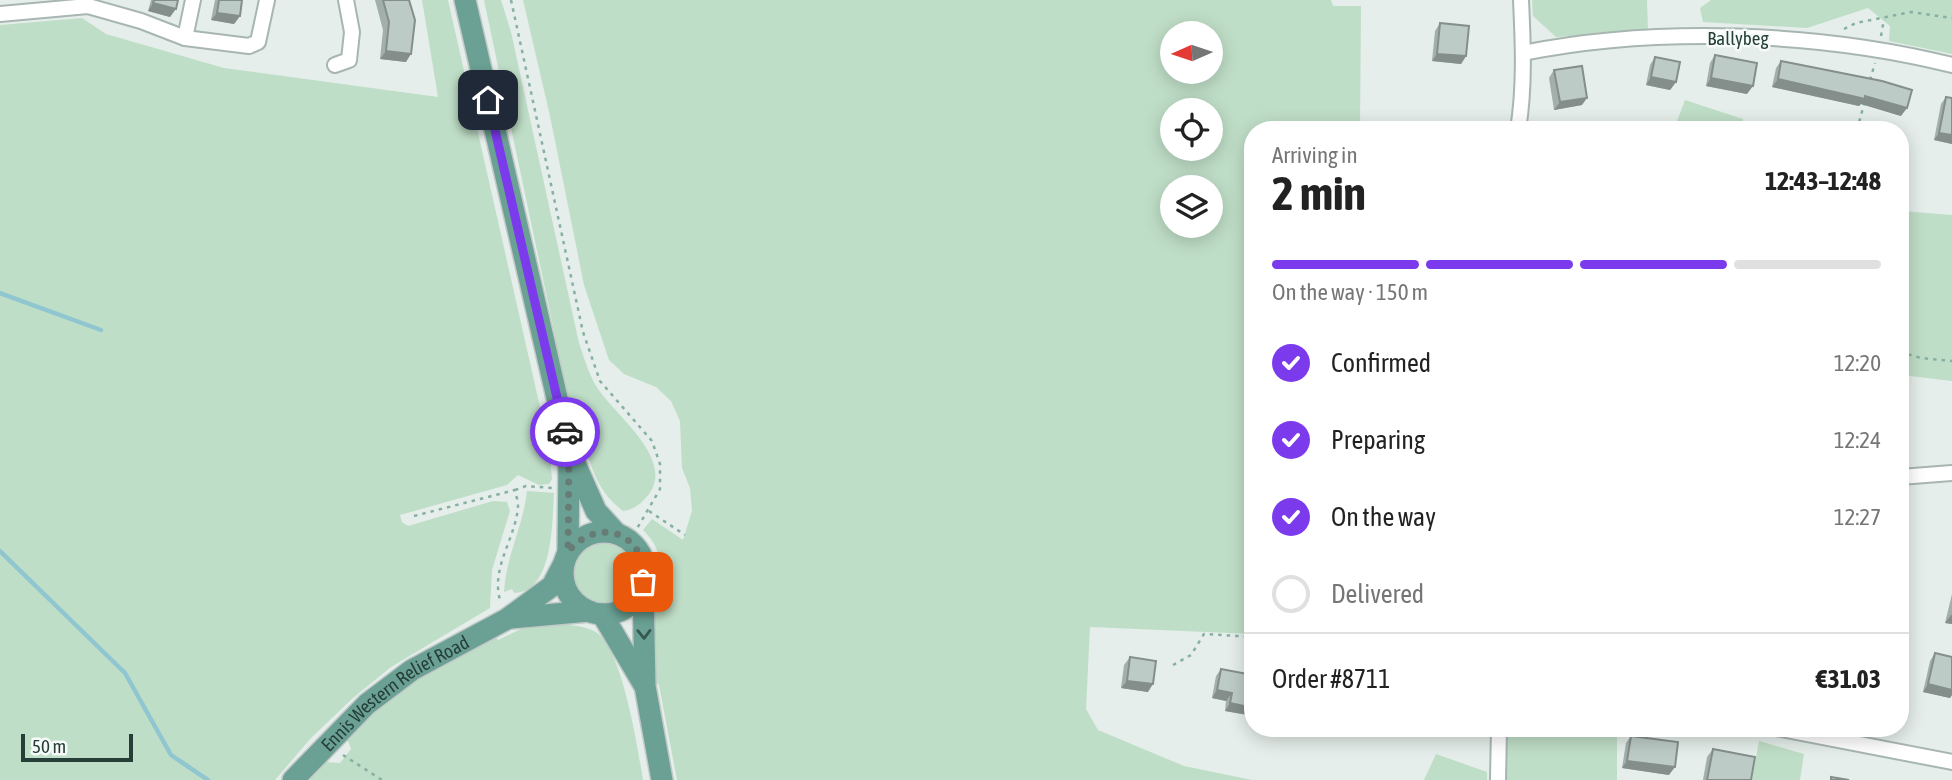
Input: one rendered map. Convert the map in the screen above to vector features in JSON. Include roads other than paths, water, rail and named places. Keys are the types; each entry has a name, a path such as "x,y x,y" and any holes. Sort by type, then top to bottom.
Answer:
{"main road":[{"path":"465,0 569,450 596,511 642,560 645,687 662,780"},
{"path":"569,450 563,579 568,593 577,604 595,612 616,612 638,595 643,582"},
{"path":"566,559 577,541 589,534 603,532 623,537"},
{"name":"Ennis Western Relief Road","path":"293,780 326,743 367,704 412,670 507,619 552,586 566,559"},
{"path":"595,612 645,687"},
{"name":"Ennis Western Relief Road","path":"507,619 595,612"}],"street":[{"path":"185,38 193,0"},
{"path":"0,14 72,4 88,6 141,21 185,38 248,46 258,42 267,0"},
{"path":"335,65 349,60 352,32 346,0"},
{"path":"1520,121 1523,53 1521,0"},
{"name":"Ballybeg","path":"1523,53 1650,38 1777,37 1878,50 1952,65"},
{"path":"1909,476 1952,473"},
{"path":"1498,780 1499,737"},
{"path":"1823,737 1952,762"}],"waterway":[{"path":"0,293 101,330"},
{"path":"0,551 125,673 171,755 208,780"}]}
